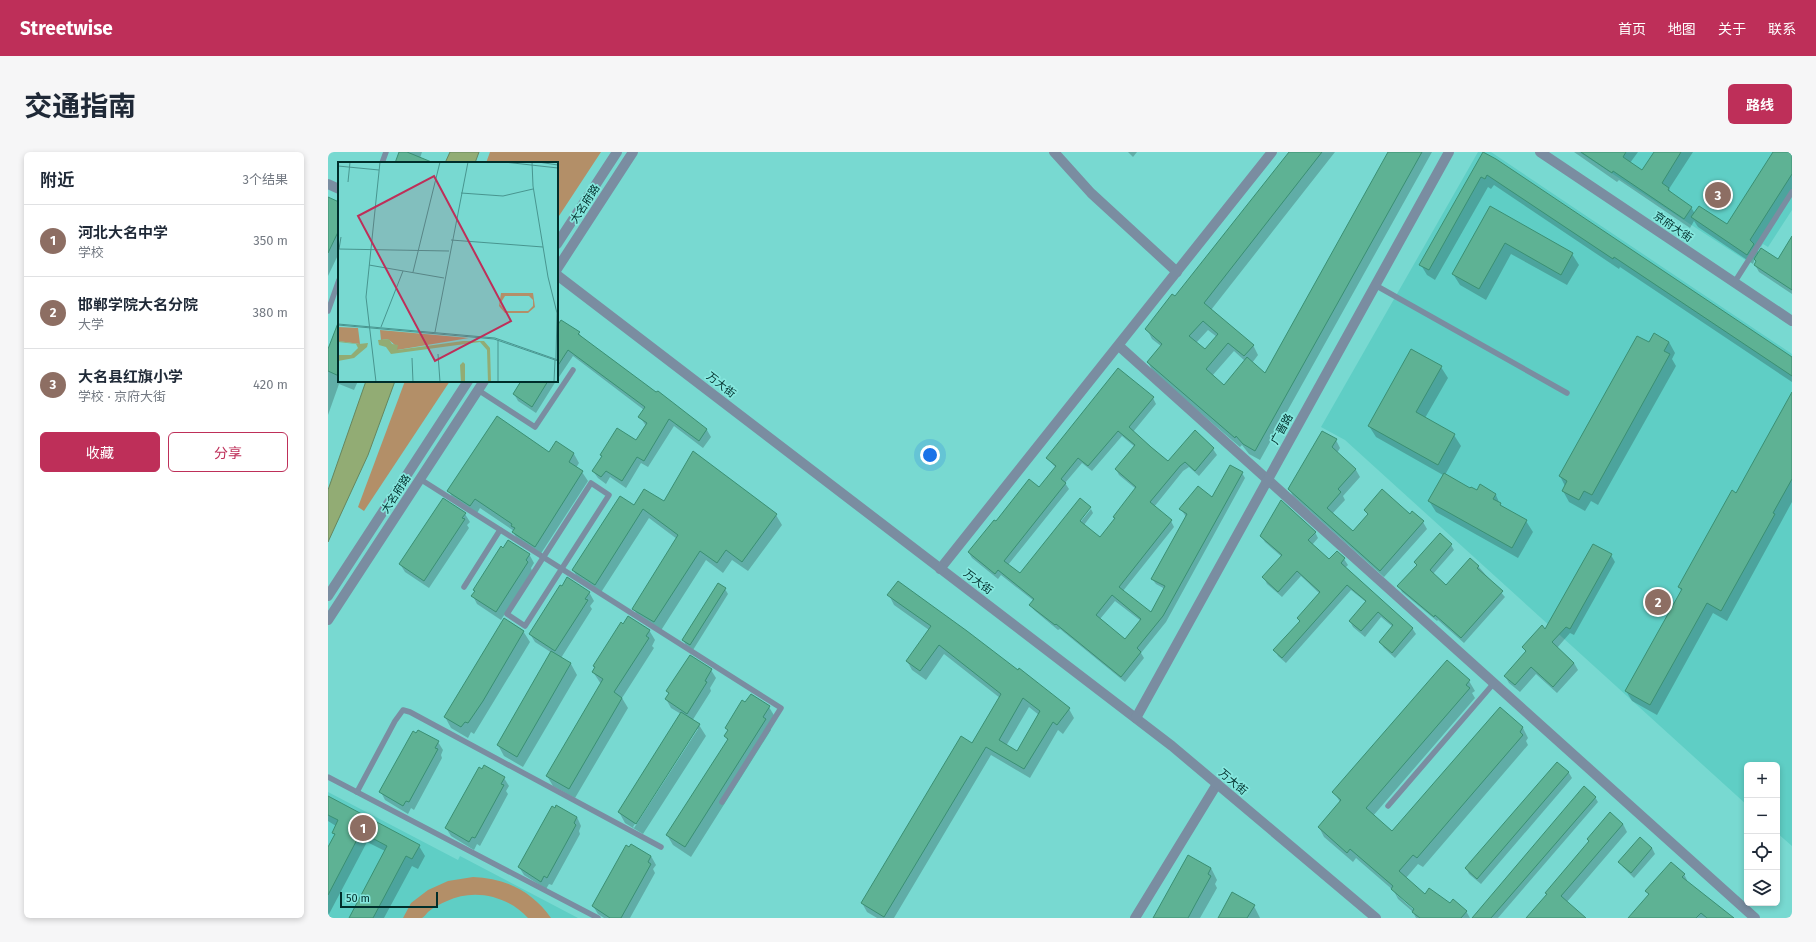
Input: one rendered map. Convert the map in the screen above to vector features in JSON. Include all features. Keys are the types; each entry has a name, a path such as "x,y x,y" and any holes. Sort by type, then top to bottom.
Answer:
{"street":[{"name":"大名府路","path":"558,242 617,152"},
{"name":"大名府路","path":"558,267 633,152"},
{"path":"1054,152 1091,193 1177,272"},
{"path":"940,569 1272,152"},
{"name":"广晋路","path":"1136,718 1449,152"},
{"name":"京府大街","path":"1540,152 1792,321"},
{"path":"328,184 338,189"},
{"name":"万大街","path":"558,275 1136,718 1376,918"},
{"path":"1119,346 1755,918"},
{"name":"大名府路","path":"328,596 467,382"},
{"name":"大名府路","path":"328,620 481,385"},
{"path":"1136,918 1217,784"}],"lane":[{"path":"382,162 386,152"},
{"path":"1734,283 1792,192"},
{"path":"328,311 338,283"},
{"path":"1376,285 1567,393"},
{"path":"481,385 534,427 573,370"},
{"path":"420,479 781,708 722,802"},
{"path":"591,483 609,495 561,569 525,626 507,614 591,483"},
{"path":"464,587 500,530"},
{"path":"1388,806 1494,683"},
{"path":"357,792 395,721 403,710 410,712 661,847"},
{"path":"328,777 598,918"}],"shaded area":[{"path":"450,152 479,152 475,162 445,162"},
{"path":"490,152 601,152 558,217 558,162 486,162"},
{"path":"1478,152 1491,152 1792,354 1792,846 1780,836 1780,762 1744,762 1744,802 1345,440 1321,427"},
{"path":"1579,152 1792,152 1792,210 1768,247 1763,244 1750,263"},
{"path":"366,382 395,382 368,455 328,542 328,490"},
{"path":"405,382 449,382 364,511 358,507"},
{"path":"328,792 458,860 460,856 578,918 328,918"},
{"path":"473,877 496,880 517,888 535,900 551,918 528,918 511,904 501,900 490,896 468,895 457,897 439,904 422,918 403,918 411,903 428,890 448,881"}],"building":[{"path":"399,152 407,152 432,162 395,162"},
{"path":"1289,152 1322,152 1204,303 1254,345 1244,356 1228,343 1206,369 1224,385 1247,357 1265,373 1388,152 1422,152 1255,451 1243,444 1236,436 1235,438 1147,362 1162,344 1145,329 1172,294 1175,296","holes":["1203,321 1218,334 1205,349 1189,336"]},
{"path":"1483,152 1496,159 1792,357 1792,376 1614,257 1613,259 1487,175 1485,179 1481,177 1429,270 1419,265"},
{"path":"1581,152 1626,152 1623,157 1642,170 1654,152 1681,152 1662,183 1669,188 1668,190 1692,207 1684,219 1613,171 1612,173"},
{"path":"1773,152 1792,152 1792,174 1750,240 1754,244 1747,255 1691,217 1699,206 1727,224"},
{"path":"328,197 338,202 338,232 328,253"},
{"path":"1490,206 1573,253 1561,275 1505,243 1479,289 1452,274"},
{"path":"1792,236 1792,290 1754,265 1756,261 1754,259 1761,248 1778,259"},
{"path":"561,320 580,332 578,334 656,392 658,391 707,429 699,441 669,419 644,461 637,457 622,481 606,471 601,477 592,471 617,428 636,440 647,423 638,417 645,407 568,350 558,365 558,324"},
{"path":"338,323 338,376 328,371 328,349"},
{"path":"1654,333 1669,342 1664,351 1670,354 1592,495 1584,491 1579,500 1562,491 1567,481 1559,476 1637,336 1649,342"},
{"path":"1411,349 1442,366 1416,412 1455,434 1438,465 1368,426"},
{"path":"1118,368 1154,397 1129,427 1151,447 1168,461 1195,430 1214,448 1195,471 1185,462 1180,466 1150,502 1172,520 1119,587 1151,612 1165,586 1151,579 1187,514 1179,509 1198,486 1212,497 1230,465 1243,472 1163,616 1137,648 1141,652 1121,677 1056,624 1055,625 1029,605 1034,599 998,570 995,574 968,552 994,520 996,521 1029,479 1039,487 1056,466 1046,458","holes":["1118,431 1135,445 1115,469 1136,487 1100,537 1080,521 1091,507 1080,498 1020,573 1004,561 1066,483 1061,479 1078,458 1088,466","1112,595 1141,619 1125,639 1096,615"]},
{"path":"520,382 547,382 532,407 513,394"},
{"path":"1792,392 1792,479 1773,513 1775,514 1721,611 1707,603 1650,705 1625,691 1682,589 1678,587 1732,490 1736,493"},
{"path":"497,416 549,452 556,441 574,453 569,462 583,471 535,547 512,532 515,528 511,526 512,524 475,499 470,506 447,491"},
{"path":"1322,431 1337,439 1332,447 1356,469 1338,489 1341,492 1327,508 1353,531 1368,514 1364,510 1382,489 1410,514 1412,511 1424,521 1380,571 1288,489"},
{"path":"693,451 777,514 742,562 726,550 717,563 700,551 654,622 632,609 678,535 643,509 595,585 572,570 620,496 634,505 644,489 664,501"},
{"path":"1444,473 1470,488 1471,487 1477,490 1480,484 1496,494 1493,499 1501,503 1500,505 1527,520 1512,548 1428,501"},
{"path":"443,498 466,513 462,518 465,519 424,581 399,564"},
{"path":"1281,500 1316,532 1308,540 1329,559 1337,551 1345,558 1341,563 1413,628 1392,653 1379,642 1393,625 1378,612 1361,631 1349,621 1366,601 1347,585 1282,658 1273,650 1300,621 1297,618 1320,592 1297,571 1278,592 1262,577 1282,555 1260,536"},
{"path":"1440,533 1452,544 1430,570 1446,585 1470,558 1479,566 1477,568 1503,591 1461,638 1435,615 1434,617 1397,586 1417,565 1414,562"},
{"path":"508,540 530,554 526,560 528,562 496,612 471,596 475,591 473,590 501,546 503,548"},
{"path":"1593,544 1612,554 1570,629 1566,627 1552,642 1574,663 1553,687 1531,667 1515,685 1504,676 1526,651 1522,647 1542,625 1545,629"},
{"path":"567,577 590,592 585,599 588,600 555,651 529,634 560,585 562,586"},
{"path":"898,581 1018,670 1019,668 1070,708 1057,725 1053,722 1024,769 986,747 884,917 861,903 961,736 972,743 1001,694 939,645 920,671 906,661 931,626 887,595","holes":["1023,698 1040,711 1017,751 999,740"]},
{"path":"718,583 726,588 690,645 682,640"},
{"path":"628,616 650,630 646,636 649,638 614,692 622,698 569,789 546,776 603,679 592,672 595,667 593,666 621,622 623,624"},
{"path":"504,618 524,631 483,701 468,723 465,722 461,727 444,717"},
{"path":"551,651 571,663 517,757 497,745"},
{"path":"690,655 712,669 705,681 707,682 687,714 665,699 669,693 666,691"},
{"path":"1447,660 1470,680 1466,685 1470,688 1366,808 1392,831 1500,707 1523,727 1520,732 1523,735 1417,858 1413,855 1399,871 1425,894 1429,888 1450,903 1453,899 1467,911 1461,918 1420,918 1412,912 1414,909 1391,889 1393,886 1350,849 1347,853 1318,827 1341,800 1332,792"},
{"path":"751,694 770,706 763,717 766,719 685,847 666,835 728,739 724,736 728,730 725,728 742,700 745,702"},
{"path":"681,712 700,724 636,824 618,812"},
{"path":"418,730 439,741 435,748 438,749 409,802 406,801 403,806 379,792 413,731 416,733"},
{"path":"1557,762 1569,772 1477,879 1465,868"},
{"path":"484,765 505,777 501,784 504,785 475,838 472,837 469,842 445,828 479,767 482,769"},
{"path":"1584,786 1596,797 1491,918 1472,918"},
{"path":"328,796 420,845 412,859 406,856 373,918 349,918 387,846 361,832 328,895 328,847 335,834 332,833 338,820 328,815"},
{"path":"556,805 577,817 574,823 576,825 547,878 544,876 541,882 518,867 552,806 555,808"},
{"path":"1610,812 1623,824 1561,896 1586,918 1526,918 1589,841 1587,839"},
{"path":"1640,837 1652,848 1631,873 1618,862"},
{"path":"631,844 651,856 648,862 651,864 621,918 610,918 592,906 626,845 629,847"},
{"path":"1188,855 1211,868 1208,874 1211,876 1188,918 1153,918"},
{"path":"1671,862 1685,874 1682,877 1734,918 1707,918 1701,913 1696,918 1628,918 1649,894 1645,891"},
{"path":"1232,892 1255,905 1247,918 1218,918"}],"place":[{"name":"大名县红旗小学","path":"1718,195"},
{"name":"邯郸学院大名分院","path":"1658,602"},
{"name":"河北大名中学","path":"363,828"}]}
